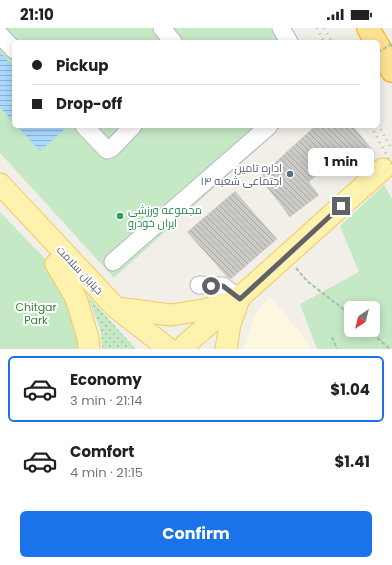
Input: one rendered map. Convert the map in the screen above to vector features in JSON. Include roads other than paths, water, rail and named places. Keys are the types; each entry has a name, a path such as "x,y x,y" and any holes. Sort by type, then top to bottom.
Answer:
{"highway":[{"path":"368,28 375,40"},
{"path":"380,49 392,71"}],"main road":[{"path":"174,347 240,299 383,169"},
{"name":"خیابان سلامت","path":"0,184 116,308 174,347"},
{"name":"خیابان سلامت","path":"0,201 56,264 146,349"},
{"path":"56,264 76,298 88,338 89,349"},
{"path":"116,308 171,315 203,310 240,299"},
{"path":"226,349 230,324 240,299"}],"lane":[{"path":"162,28 171,40"},
{"path":"280,28 288,40"},
{"path":"0,35 12,48"},
{"path":"86,128 107,150 112,148 131,128"},
{"path":"113,262 267,128"},
{"path":"199,285 223,286 240,299"}],"water":[{"path":"0,52 12,66 12,121 0,107"},
{"path":"19,128 66,128 40,151"}],"railway":[{"path":"317,28 323,40"},
{"path":"324,28 331,40"},
{"path":"372,128 392,165"},
{"path":"380,128 392,149"}],"place":[{"name":"اداره تامین اجتماعی شعبه ۱۴","path":"290,174"},
{"name":"مجموعه ورزشی ایران خودرو","path":"120,216"}],"park label":[{"name":"Chitgar Park","path":"36,313"}]}
